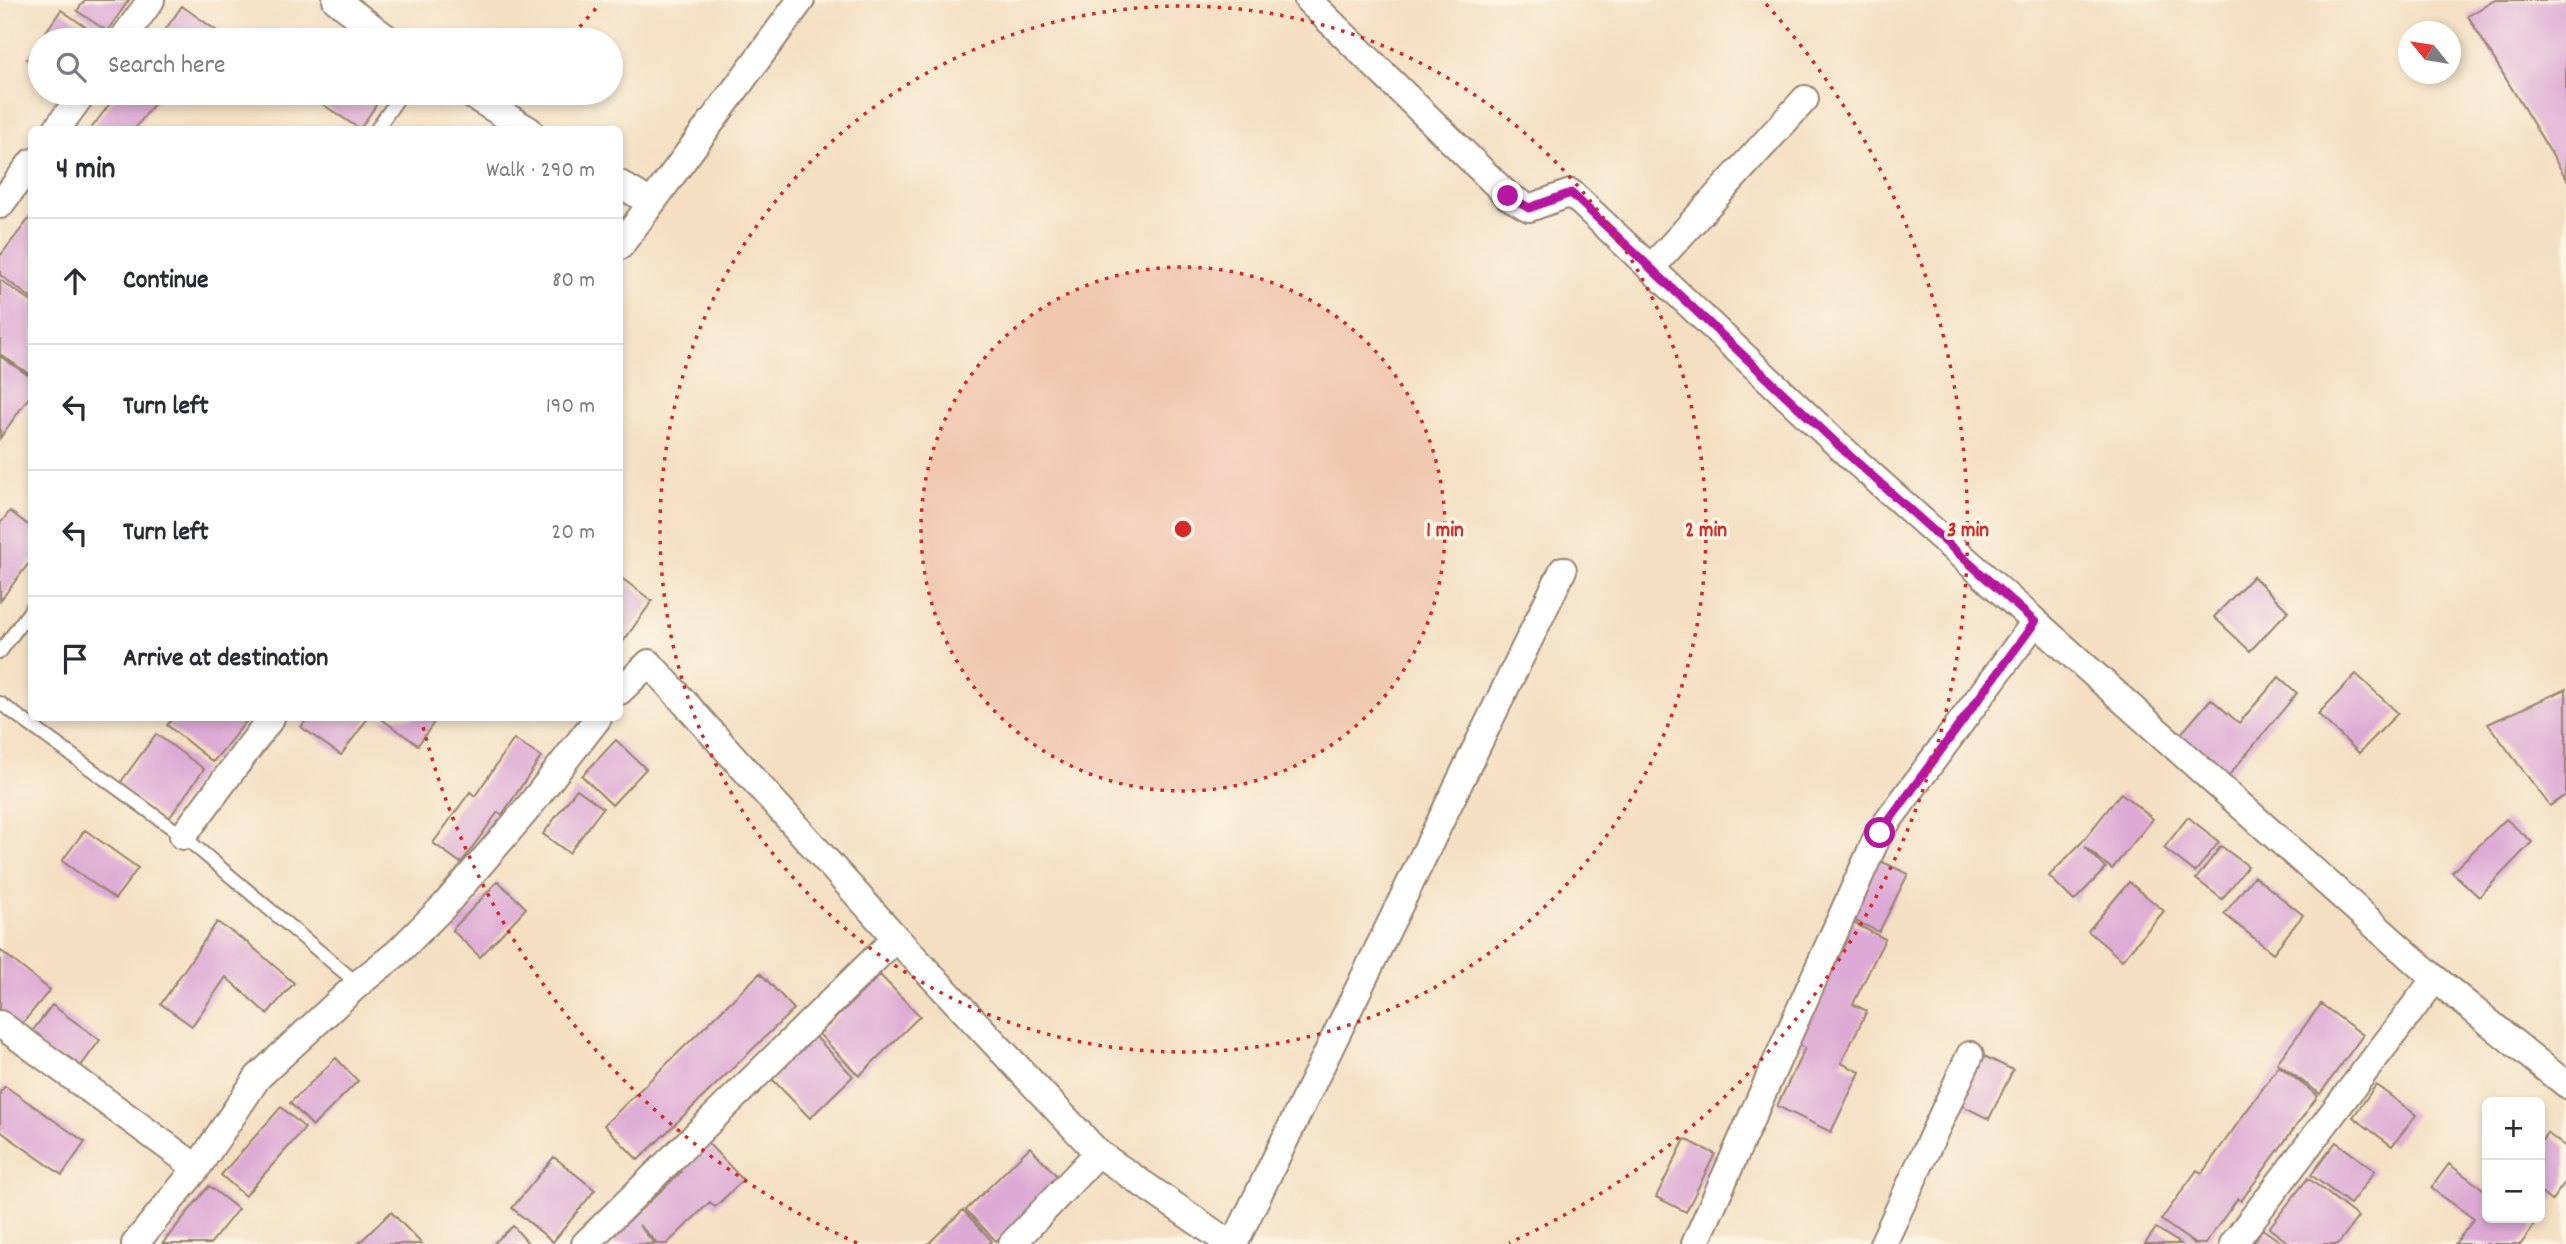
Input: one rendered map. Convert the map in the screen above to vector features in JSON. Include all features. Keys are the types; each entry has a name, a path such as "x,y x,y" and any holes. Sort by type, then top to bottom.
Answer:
{"street":[{"path":"131,28 152,0"},
{"path":"336,0 373,28"},
{"path":"623,242 801,0"},
{"path":"1308,0 1508,196 1529,208 1571,193 1851,457 2035,622 2435,979 2566,1085"},
{"path":"1651,268 1805,99"},
{"path":"59,126 74,105"},
{"path":"488,105 522,126"},
{"path":"0,205 28,167"},
{"path":"623,186 651,203"},
{"path":"623,688 649,663 896,938 1098,1153 1232,1244 1563,570"},
{"path":"1695,1244 1880,833 2035,622"},
{"path":"183,836 269,721"},
{"path":"138,1243 197,1168 258,1077 358,984 397,953 444,905 523,813 596,721"},
{"path":"585,1244 896,938"},
{"path":"2233,1244 2435,979"},
{"path":"0,1024 197,1168"},
{"path":"1883,1244 1970,1055"},
{"path":"1013,1244 1098,1153"}],"lane":[{"path":"379,126 394,105"},
{"path":"0,652 28,614"},
{"path":"0,703 183,836 358,984"}],"building":[{"path":"85,0 129,0 109,28 102,28 77,11"},
{"path":"2495,0 2566,0 2566,178 2468,16"},
{"path":"182,6 213,28 166,28"},
{"path":"61,10 87,28 48,28"},
{"path":"109,105 153,105 137,126 93,126"},
{"path":"324,105 376,105 362,126 355,126"},
{"path":"28,220 28,296 0,275 0,256"},
{"path":"0,280 28,299 28,373 0,354"},
{"path":"0,356 28,375 28,399 0,438"},
{"path":"10,511 28,525 28,564 0,601 0,524"},
{"path":"2253,576 2288,611 2250,651 2214,617"},
{"path":"623,579 652,601 623,642"},
{"path":"2356,674 2398,713 2359,753 2318,714"},
{"path":"2279,677 2297,693 2221,785 2173,743 2211,699 2239,723"},
{"path":"2566,689 2566,795 2550,806 2488,724"},
{"path":"170,721 247,721 213,762 167,725"},
{"path":"306,721 366,721 341,755 301,727"},
{"path":"384,721 435,721 418,745"},
{"path":"156,734 204,769 167,821 118,786"},
{"path":"514,739 541,757 502,815 498,812 461,863 433,843 470,792 475,796"},
{"path":"616,740 646,769 612,805 582,776"},
{"path":"577,789 603,808 569,853 543,834"},
{"path":"2121,793 2153,819 2112,869 2085,847 2106,868 2074,901 2049,876 2081,843"},
{"path":"2188,817 2219,842 2195,872 2164,848"},
{"path":"2506,819 2532,842 2479,897 2452,872"},
{"path":"85,830 138,868 115,899 62,861"},
{"path":"2221,846 2248,866 2222,899 2196,879"},
{"path":"1872,857 1908,874 1879,932 1843,915"},
{"path":"2254,876 2303,915 2273,953 2224,914"},
{"path":"498,881 526,908 480,957 452,930"},
{"path":"2129,882 2164,911 2122,960 2088,931"},
{"path":"1844,918 1885,939 1853,1004 1867,1011 1841,1063 1860,1072 1831,1132 1777,1106 1805,1048 1792,1042"},
{"path":"217,922 248,943 294,983 267,1014 226,977 192,1026 161,1004"},
{"path":"0,950 50,990 12,1036 0,1026"},
{"path":"760,973 794,1009 638,1160 604,1125"},
{"path":"880,975 920,1016 859,1076 819,1034"},
{"path":"2321,1004 2363,1035 2320,1094 2277,1063"},
{"path":"52,1005 100,1040 75,1074 27,1038"},
{"path":"814,1035 853,1076 810,1118 770,1077"},
{"path":"1976,1052 2013,1070 1989,1119 1952,1101"},
{"path":"336,1058 358,1081 313,1126 290,1103"},
{"path":"2279,1066 2318,1096 2241,1201 2238,1198 2205,1244 2195,1244 2161,1220 2197,1170 2202,1173"},
{"path":"2376,1085 2416,1115 2392,1146 2353,1117"},
{"path":"5,1086 85,1142 62,1175 0,1131 0,1092"},
{"path":"281,1107 305,1128 245,1196 221,1175"},
{"path":"2547,1133 2566,1147 2566,1181 2551,1201 2545,1196"},
{"path":"1685,1139 1715,1154 1686,1212 1656,1197"},
{"path":"707,1142 743,1180 715,1207 710,1202 667,1244 658,1244 639,1225 655,1244 604,1244 681,1172 679,1170"},
{"path":"2336,1142 2375,1171 2350,1204 2311,1175"},
{"path":"1030,1147 1060,1179 996,1241 966,1210"},
{"path":"554,1157 595,1190 553,1242 512,1208"},
{"path":"2449,1164 2482,1188 2482,1223 2530,1223 2534,1226 2521,1244 2455,1244 2474,1219 2431,1188"},
{"path":"2308,1178 2358,1217 2338,1244 2290,1244 2269,1228"},
{"path":"209,1186 238,1209 210,1244 162,1244"},
{"path":"963,1210 992,1241 988,1244 928,1244"},
{"path":"391,1212 422,1244 358,1244"},
{"path":"513,1226 529,1244 493,1244"},
{"path":"2156,1228 2181,1244 2145,1244"},
{"path":"2262,1229 2284,1244 2253,1244"}],"route":[{"path":"1508,196 1529,208 1571,193 1851,457 2035,622 1880,833"}]}
